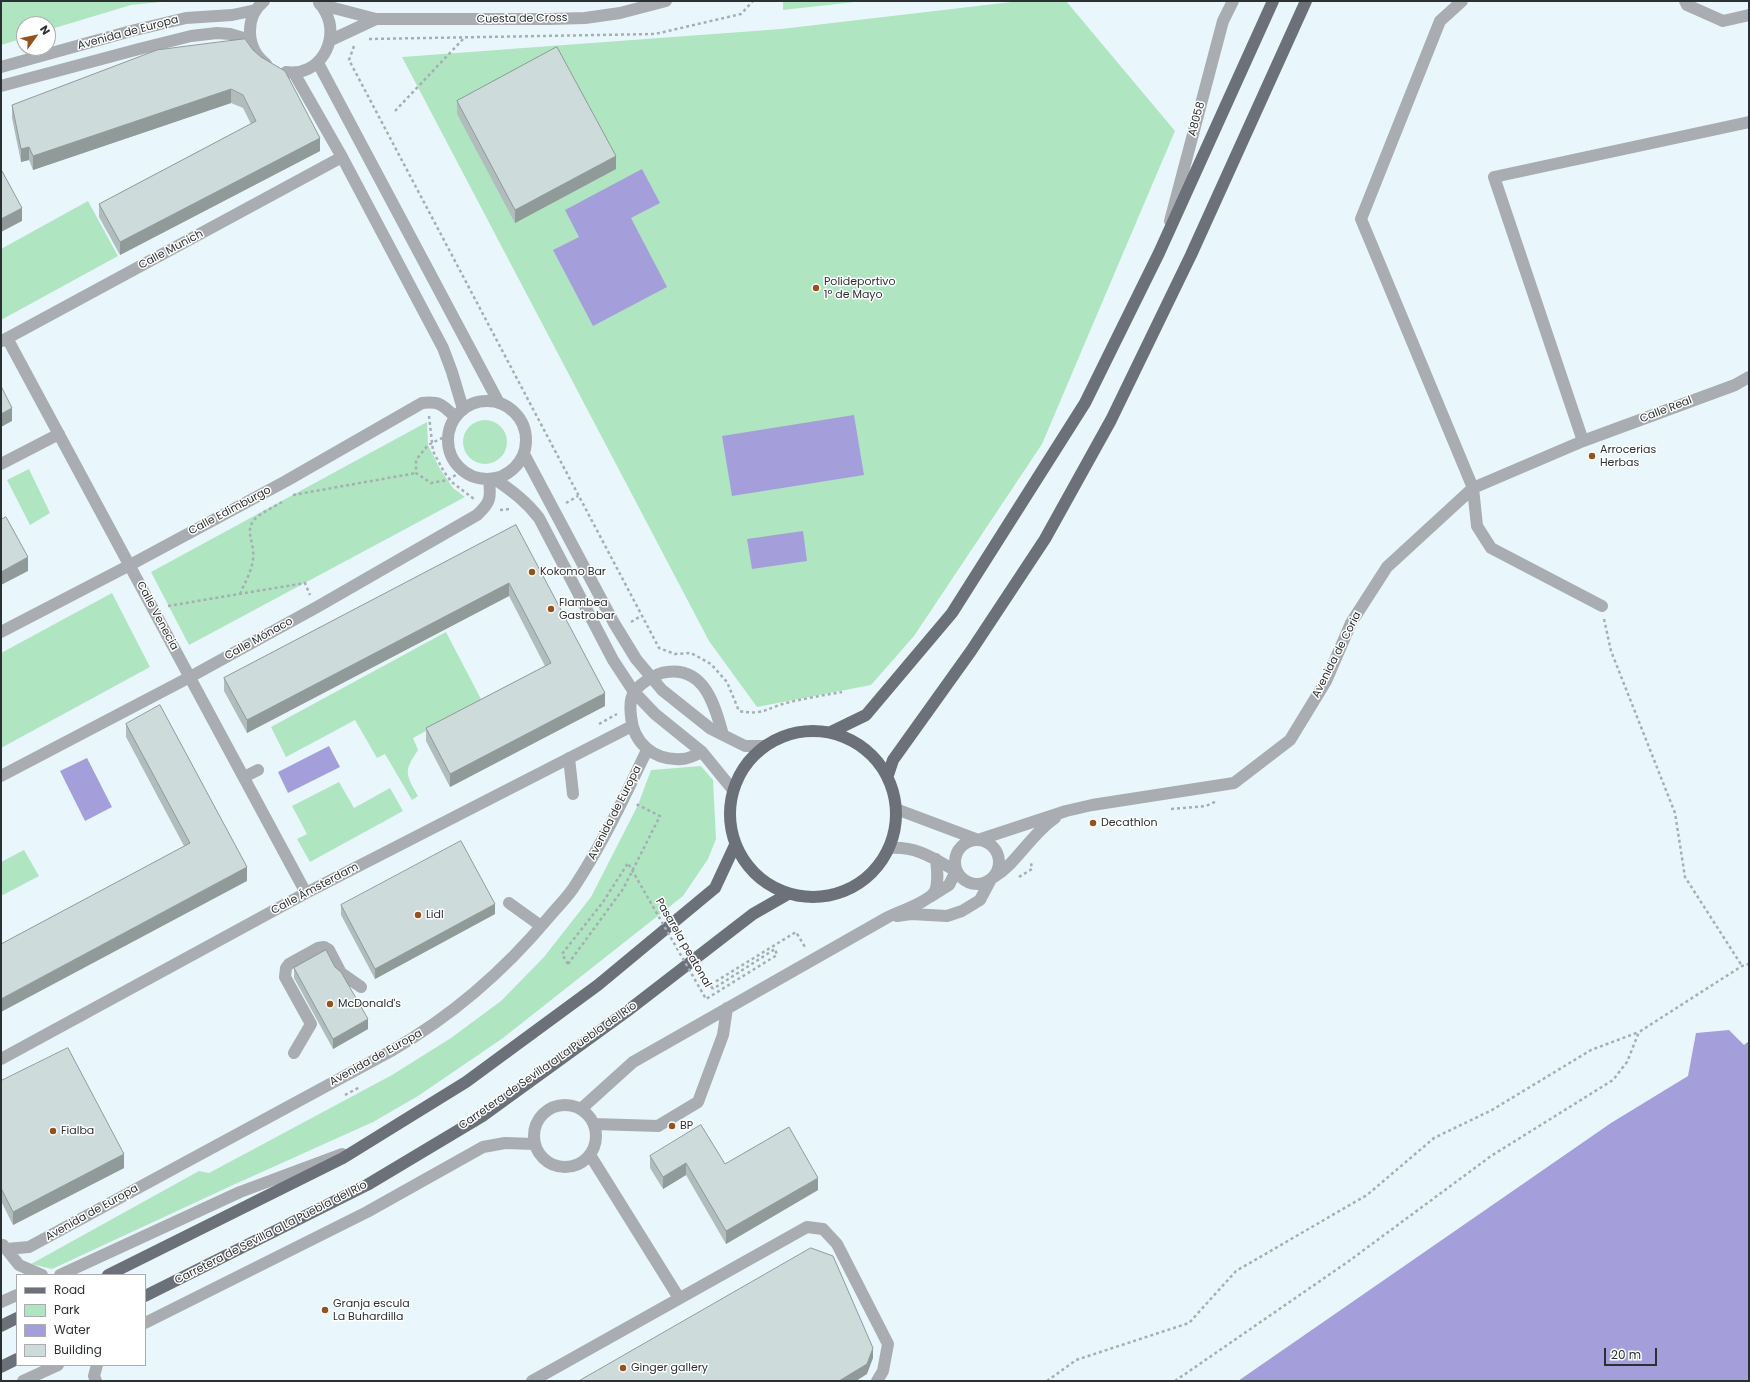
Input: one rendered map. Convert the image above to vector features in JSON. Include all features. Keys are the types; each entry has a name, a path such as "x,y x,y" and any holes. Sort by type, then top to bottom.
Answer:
{"main road":[{"path":"831,732 866,715 952,613 1085,403 1165,238 1273,1"},
{"path":"888,774 893,760 971,651 1045,538 1111,420 1191,254 1306,1"},
{"path":"812,730 831,732 856,743 873,756 888,774 896,809 895,829 889,848 876,869 858,885 836,895 812,898 788,894 766,883 752,871 735,845 730,818 733,790 745,766 764,746 787,735 812,730"},
{"path":"110,1274 364,1146 466,1082 598,985 715,888 735,845"},
{"name":"Carretera de Sevilla a La Puebla del Río","path":"146,1296 368,1185 484,1114 626,1012 753,914 788,894"},
{"path":"1,1326 16,1318"},
{"path":"1,1367 16,1360"}],"street":[{"name":"Cuesta de Cross","path":"319,3 376,19 549,20 585,18 620,13 666,1"},
{"name":"A8058","path":"1165,238 1223,21 1233,1"},
{"path":"1462,1 1440,20 1361,219 1473,488 1477,526 1491,548 1602,606"},
{"path":"1685,1 1687,4 1723,21 1749,15"},
{"path":"260,5 250,22 250,40 258,58 274,70 294,73 307,70 318,63 326,52 331,40 330,22 319,3"},
{"name":"Avenida de Europa","path":"1,67 131,31 186,18 232,15 260,5"},
{"name":"Cuesta de Cross","path":"331,40 376,19"},
{"name":"Avenida de Europa","path":"1,86 139,48 191,36 217,33 230,34 250,40"},
{"path":"318,63 499,403"},
{"path":"294,73 342,157 443,348 463,408"},
{"path":"1583,442 1494,177 1749,122"},
{"name":"Calle Munich","path":"4,340 342,157"},
{"name":"Calle Venecia","path":"4,340 59,434 306,893"},
{"name":"Calle Real","path":"1583,442 1735,384 1749,377"},
{"path":"486,401 499,403 510,408 522,422 526,441 524,454 514,469 506,475 492,479 472,477 462,471 454,463 449,452 449,429 455,417 463,408 474,403 486,401"},
{"name":"Calle Edimburgo","path":"1,632 286,481 422,403 435,402 444,406 455,417"},
{"path":"1,464 59,434"},
{"name":"Avenida de Coria","path":"978,839 1066,811 1092,805 1234,783 1290,740 1326,681 1351,623 1387,567 1473,488 1583,442"},
{"path":"524,454 614,623 636,659 651,678 662,690 711,729 745,746 764,746"},
{"path":"492,479 518,495 530,506 538,518 613,660 634,692 655,714 702,752 733,790"},
{"name":"Calle Mónaco","path":"1,776 190,677 477,516 487,505 491,496 492,479"},
{"path":"702,752 683,759 664,758 647,750 638,739 632,726 630,707 634,692 659,673 675,671 697,680 706,690 716,709 723,735"},
{"name":"Calle Ámsterdam","path":"1,1059 306,893 632,726"},
{"name":"Avenida de Europa","path":"3,1246 29,1247 411,1039 442,1019 464,1002 513,957 576,886 605,836 647,750"},
{"path":"569,758 573,794"},
{"path":"244,777 258,770"},
{"path":"888,917 911,914 947,916 962,911 980,900 991,879 998,870 1000,860 997,850 990,843 896,809"},
{"name":"Avenida de Coria","path":"991,879 1004,871 1044,825 1066,811"},
{"path":"580,1109 633,1062 888,917 924,901 949,886 956,871 954,860 958,850 966,842 978,839"},
{"path":"889,848 904,847 921,852 956,871 962,879 971,884 981,884 991,879"},
{"path":"924,901 934,892 938,879 936,860"},
{"path":"509,902 542,926"},
{"path":"294,1053 311,1024 285,977 286,968 289,964 318,948 324,948 329,950 341,973 361,987"},
{"path":"594,1124 658,1126 698,1102 723,1035 728,1008"},
{"path":"559,1105 580,1109 588,1115 594,1124 596,1134 595,1145 590,1155 579,1164 569,1167 558,1167 546,1161 539,1154 534,1144 534,1131 538,1121 544,1112 559,1105"},
{"path":"146,1322 367,1212 483,1147 505,1143 534,1144"},
{"path":"62,1274 240,1192 364,1146"},
{"path":"590,1155 679,1298"},
{"path":"532,1381 807,1227 823,1229 837,1244 888,1344 883,1371 876,1381"},
{"name":"Avenida de Europa","path":"3,1246 19,1265 40,1274"},
{"path":"1,1301 16,1295"},
{"path":"23,1381 56,1366"},
{"path":"96,1381 94,1376 97,1366"}],"path":[{"path":"395,111 466,37"},
{"path":"355,45 349,60 658,648 675,654 691,653 711,664 728,682 740,711 753,714 769,710 788,702 842,692"},
{"path":"418,405 422,412 427,411 430,418 433,451 444,472 475,499 475,504 472,508 477,516"},
{"path":"416,473 416,460 428,445 448,435"},
{"path":"240,594 252,566 253,549 249,536 249,528 254,520 293,495 416,473 431,484 450,478 462,471"},
{"path":"286,481 293,495"},
{"path":"498,511 508,508 514,511"},
{"path":"155,612 168,606 305,584 317,607"},
{"path":"1602,606 1611,651 1675,813 1685,877 1742,966"},
{"path":"606,739 598,725 619,712"},
{"name":"Pasarela peatonal","path":"624,799 660,816 623,889 568,964 562,954 603,902 628,863 706,999 777,955 775,949 713,989 710,985 796,932 807,951"},
{"path":"1047,1381 1076,1360 1188,1323 1236,1272 1367,1195 1434,1138 1492,1110 1591,1050 1640,1032 1742,966 1749,964"},
{"path":"1175,1381 1349,1261 1491,1156 1613,1080 1627,1062 1640,1032"}],"green space":[{"path":"1,1 171,1 131,5 56,28 56,16 16,16 16,40 1,45"},
{"path":"783,1 864,1 783,10"},
{"name":"Polideportivo 1º de Mayo","path":"1020,1 1066,1 1175,131 1042,444 914,636 871,685 757,707 709,641 402,57 781,29"},
{"path":"88,201 118,256 1,320 1,249"},
{"path":"481,420 489,420 501,426 507,438 507,446 501,458 489,464 481,464 469,458 463,446 463,438 469,426"},
{"path":"427,422 428,445 440,469 453,488 465,497 189,645 151,572"},
{"path":"29,469 50,513 30,525 7,480"},
{"path":"112,593 150,667 1,748 1,653"},
{"path":"446,632 482,701 413,738 418,750 410,763 408,773 411,783 418,796 412,800 385,754 377,758 355,720 286,757 271,727"},
{"path":"701,766 713,780 716,839 708,859 683,896 503,1038 418,1096 373,1122 52,1269 31,1264 199,1171 209,1173 392,1075 451,1038 501,1001 544,957 591,897 638,805 651,770"},
{"path":"339,782 354,808 390,788 403,811 310,862 297,839 307,834 292,806"},
{"path":"24,850 39,876 1,896 1,862"}],"water":[{"path":"642,169 660,203 631,218 667,287 593,326 553,250 579,237 565,210"},
{"path":"854,415 864,475 732,496 722,436"},
{"path":"803,531 807,561 752,569 747,539"},
{"path":"329,746 340,767 288,793 278,772"},
{"path":"87,758 112,807 85,821 60,771"},
{"path":"1729,1030 1744,1045 1749,1041 1749,1381 1238,1381 1611,1123 1688,1076 1696,1033"}],"building":[{"path":"245,39 253,50 261,57 285,71 320,138 120,242 99,204 256,121 243,95 231,89 33,156 29,147 21,149 12,105 157,50"},
{"path":"557,47 616,156 515,210 457,101"},
{"path":"1,171 22,208 1,219"},
{"path":"1,386 12,408 1,414"},
{"path":"6,517 28,557 1,572 1,520"},
{"path":"516,525 605,693 450,774 426,728 551,663 509,583 247,720 224,678"},
{"path":"160,705 247,867 1,999 1,944 190,843 126,724"},
{"name":"Lidl","path":"461,841 495,904 375,969 341,905"},
{"name":"McDonald's","path":"326,950 335,967 341,972 368,1019 333,1039 294,968"},
{"name":"Fialba","path":"68,1048 124,1154 13,1212 1,1188 1,1081"},
{"path":"701,1125 725,1164 789,1127 818,1178 726,1231 686,1163 663,1177 650,1156"},
{"path":"811,1248 833,1256 873,1348 867,1364 839,1381 579,1381"}],"place":[{"name":"Polideportivo 1º de Mayo","path":"816,288"},
{"name":"Arrocerias Herbas","path":"1592,456"},
{"name":"Kokomo Bar","path":"532,572"},
{"name":"Flambea Gastrobar","path":"551,609"},
{"name":"Decathlon","path":"1093,823"},
{"name":"Lidl","path":"418,915"},
{"name":"McDonald's","path":"330,1004"},
{"name":"BP","path":"672,1126"},
{"name":"Fialba","path":"53,1131"},
{"name":"Granja escula La Buhardilla","path":"325,1310"},
{"name":"Ginger gallery","path":"623,1368"}]}
